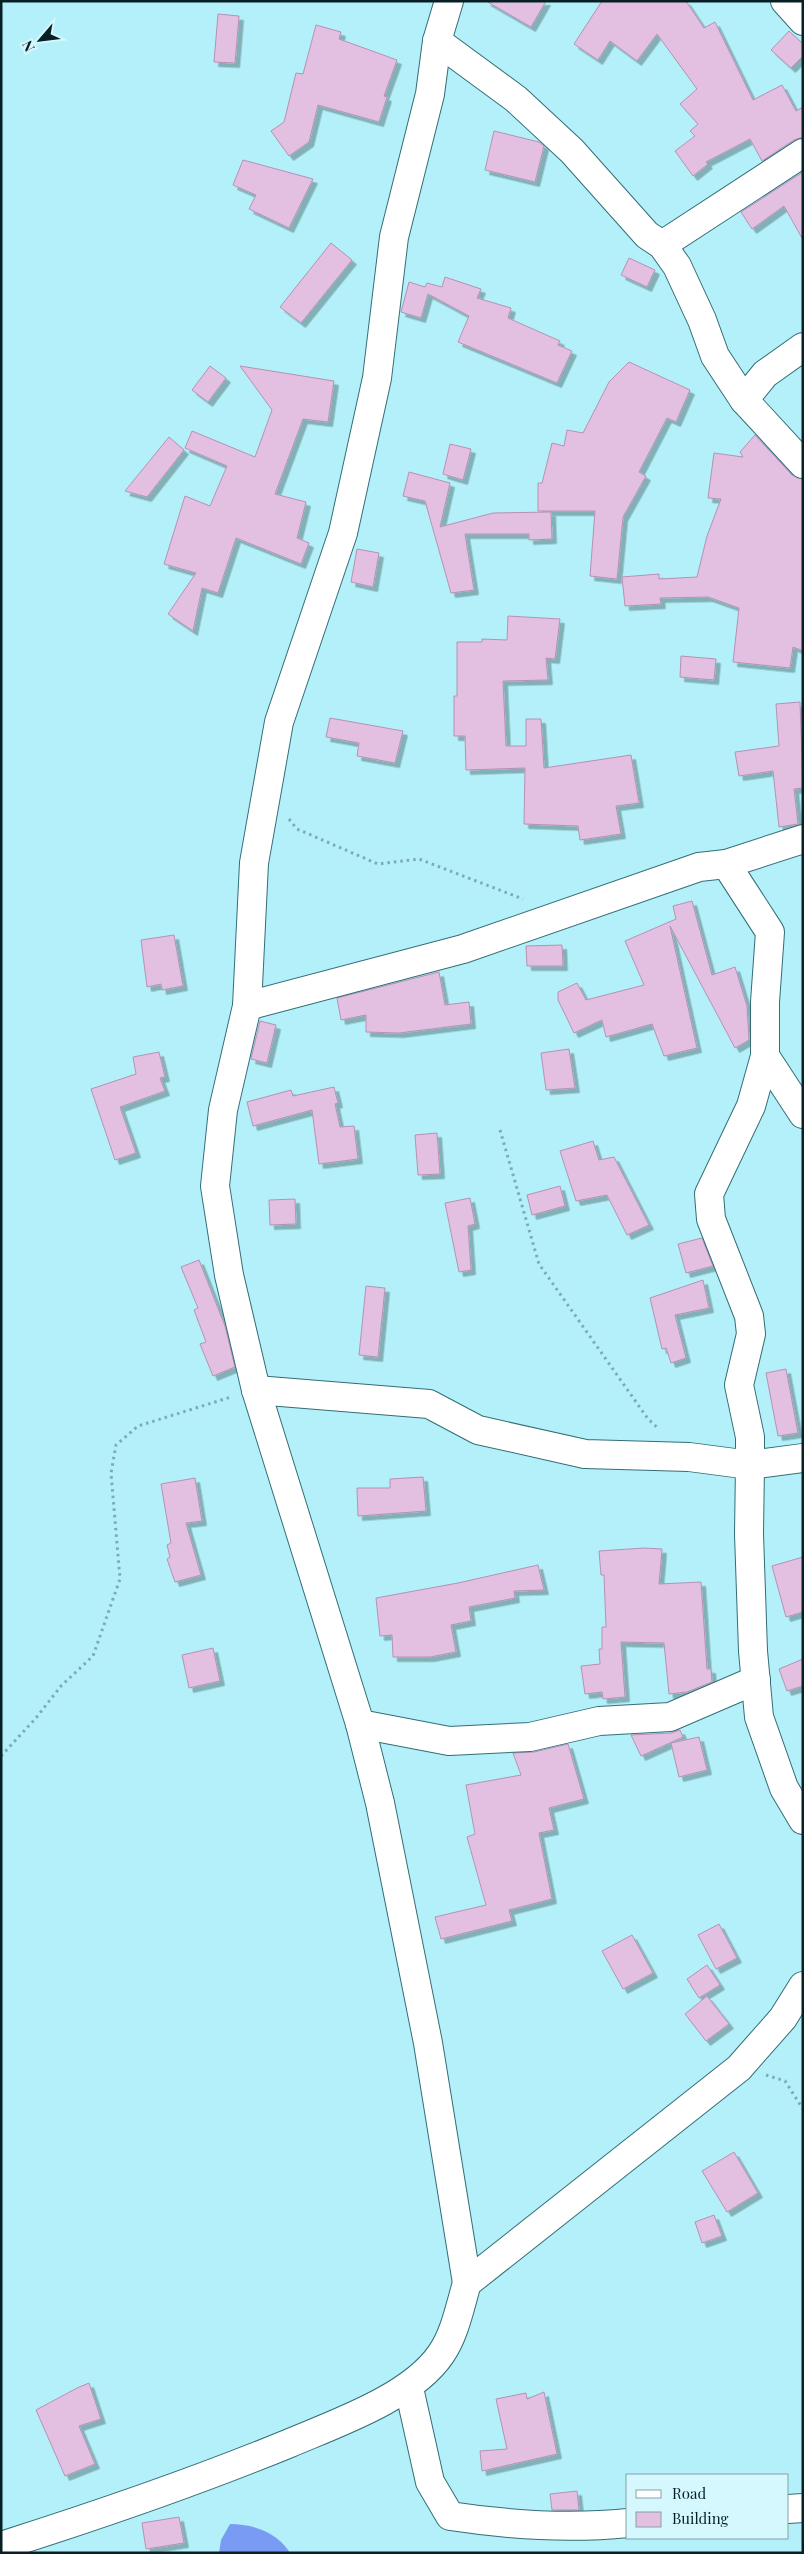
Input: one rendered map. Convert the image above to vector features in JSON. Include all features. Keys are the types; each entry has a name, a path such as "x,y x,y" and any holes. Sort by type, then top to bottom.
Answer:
{"street":[{"path":"1,2546 111,2511 212,2475 330,2426 409,2388 446,2343 467,2283 428,2042 380,1803 360,1724 256,1390 228,1275 215,1186 223,1110 247,1006 254,862 279,722 342,533 377,378 394,237 430,94 437,42 449,1"},
{"path":"785,1 803,20"},
{"path":"437,42 516,99 572,151 647,234 662,245 677,266 702,320 715,356 744,400 803,464"},
{"path":"662,245 803,153"},
{"path":"744,400 765,374 803,347"},
{"path":"247,1006 463,949 700,867 726,864 803,839"},
{"path":"726,864 770,932 765,1002 765,1056 750,1106 710,1194 711,1219 749,1316 751,1334 739,1385 750,1437 749,1534 759,1717 784,1788 803,1820"},
{"path":"765,1056 803,1114"},
{"path":"256,1390 429,1404 478,1430 585,1454 689,1457 750,1465 803,1458"},
{"path":"360,1724 449,1741 530,1737 599,1722 670,1716 756,1680"},
{"path":"467,2283 738,2068 783,2018 803,1986"},
{"path":"409,2388 430,2482 450,2516 536,2526 599,2526 626,2523"},
{"path":"789,2509 803,2508"}],"path":[{"path":"267,792 297,829 329,844 378,864 419,859 527,900"},
{"path":"500,1130 539,1264 648,1419 689,1457"},
{"path":"1,1756 62,1686 93,1656 120,1579 111,1473 116,1445 138,1426 256,1390"},
{"path":"738,2068 785,2081 803,2109"}],"water":[{"path":"230,2524 239,2524 264,2531 278,2540 290,2553 219,2553 221,2540"}],"building":[{"path":"486,1 546,1 531,27"},
{"path":"602,1 686,1 704,28 715,22 753,100 782,85 796,111 803,107 803,137 794,140 762,161 750,139 706,162 708,164 693,176 675,151 695,136 690,131 698,124 680,104 697,89 657,34 637,61 610,41 598,60 574,44"},
{"path":"218,14 239,16 235,63 214,62"},
{"path":"316,25 341,32 339,39 397,60 384,96 387,97 379,122 318,105 309,142 289,156 271,131 284,122 296,73 303,74"},
{"path":"789,31 803,44 803,56 791,68 771,50"},
{"path":"494,131 539,142 544,146 535,182 485,170"},
{"path":"243,160 313,179 289,228 249,209 256,195 233,185"},
{"path":"803,172 803,240 784,206 752,229 741,212"},
{"path":"331,243 352,260 301,323 280,307"},
{"path":"629,258 655,270 647,287 621,275"},
{"path":"445,277 481,289 477,298 511,308 508,318 560,341 558,345 572,351 557,383 458,342 469,316 428,294 421,318 401,312 409,282 425,287 427,283 442,287"},
{"path":"629,362 690,390 676,422 667,418 639,472 646,476 623,517 617,579 590,576 595,511 538,511 538,483 542,483 552,443 564,446 567,430 583,433 609,382"},
{"path":"210,366 226,378 208,402 192,390"},
{"path":"240,366 334,381 328,422 303,419 275,494 306,502 297,538 309,543 301,564 236,538 218,593 202,588 193,631 168,614 196,573 164,564 185,496 210,506 227,466 185,448 192,431 255,457 272,410"},
{"path":"755,435 792,475 803,479 803,651 793,647 790,668 733,662 739,608 708,597 660,598 661,604 625,606 622,577 659,574 659,579 697,577 707,536 721,499 708,498 714,453 743,457 740,452"},
{"path":"169,437 184,450 147,497 125,491"},
{"path":"450,444 471,449 463,480 443,474"},
{"path":"409,472 450,483 440,527 493,513 551,512 552,539 529,540 529,534 465,534 474,590 451,593 425,501 403,496"},
{"path":"357,549 379,553 373,587 351,582"},
{"path":"508,616 560,619 555,659 546,658 548,680 503,681 506,746 526,746 526,719 541,719 544,768 631,755 639,803 616,806 621,834 580,840 578,826 524,824 525,768 466,770 465,736 454,736 454,696 457,696 457,642 482,642 482,639 507,640"},
{"path":"681,656 716,659 714,680 680,677"},
{"path":"800,702 803,788 794,789 798,824 779,827 773,771 739,776 735,752 779,746 776,704"},
{"path":"330,718 403,731 395,763 357,756 359,743 326,737"},
{"path":"692,901 712,975 735,967 747,1006 749,1040 735,1048 670,926 697,1048 664,1056 652,1024 606,1037 602,1020 574,1033 558,1000 558,992 577,983 586,1000 644,985 625,941 676,919 673,906"},
{"path":"174,935 183,986 162,990 161,984 147,987 141,940"},
{"path":"562,945 563,966 527,966 526,946"},
{"path":"439,972 445,1005 469,1002 471,1024 399,1033 366,1032 366,1015 341,1020 337,998"},
{"path":"260,1021 276,1025 267,1063 251,1059"},
{"path":"569,1049 575,1088 546,1090 541,1053"},
{"path":"159,1052 165,1077 160,1078 165,1091 120,1107 136,1153 115,1160 91,1089 136,1074 133,1057"},
{"path":"334,1087 338,1103 335,1104 340,1127 354,1126 358,1159 319,1164 312,1110 253,1126 247,1102 291,1090 293,1096"},
{"path":"437,1133 440,1174 418,1175 415,1135"},
{"path":"593,1141 599,1160 614,1157 649,1225 627,1235 607,1195 576,1201 560,1151"},
{"path":"560,1186 565,1206 532,1215 527,1195"},
{"path":"470,1198 475,1224 468,1226 471,1270 459,1272 445,1203"},
{"path":"295,1199 296,1224 270,1225 269,1200"},
{"path":"702,1238 713,1266 686,1273 678,1244"},
{"path":"199,1260 225,1326 235,1367 213,1376 200,1344 206,1342 194,1310 198,1308 181,1267"},
{"path":"703,1280 709,1308 675,1315 686,1358 671,1363 666,1348 662,1349 650,1298"},
{"path":"366,1286 385,1288 378,1357 359,1355"},
{"path":"786,1369 798,1433 778,1436 766,1373"},
{"path":"423,1477 426,1511 358,1516 357,1488 390,1488 390,1479"},
{"path":"195,1478 202,1521 186,1523 201,1575 175,1582 167,1559 170,1557 167,1545 171,1543 161,1484"},
{"path":"644,1548 662,1549 659,1584 701,1582 707,1669 711,1669 712,1682 687,1692 669,1694 664,1643 621,1642 625,1697 603,1699 602,1692 585,1694 581,1666 600,1664 599,1649 602,1649 602,1627 606,1627 604,1575 601,1575 599,1551"},
{"path":"803,1557 803,1612 786,1617 772,1566"},
{"path":"538,1565 544,1590 514,1591 515,1598 469,1607 471,1621 451,1625 456,1652 430,1657 393,1657 392,1635 380,1636 376,1598 458,1583"},
{"path":"213,1648 220,1681 189,1688 182,1655"},
{"path":"803,1659 803,1686 787,1691 779,1669"},
{"path":"680,1730 683,1737 641,1756 631,1735 671,1733"},
{"path":"699,1737 707,1770 679,1777 671,1743"},
{"path":"568,1744 584,1799 549,1808 554,1830 539,1833 552,1899 509,1910 512,1921 441,1939 435,1917 486,1905 467,1837 475,1834 466,1785 521,1775 513,1753 534,1752"},
{"path":"719,1924 737,1958 716,1969 698,1935"},
{"path":"632,1935 653,1973 623,1989 602,1951"},
{"path":"707,1965 720,1985 699,1998 687,1979"},
{"path":"707,1996 729,2024 706,2041 685,2014"},
{"path":"734,2152 758,2193 727,2212 702,2171"},
{"path":"714,2215 722,2236 702,2243 695,2222"},
{"path":"89,2383 101,2419 79,2426 95,2464 65,2476 36,2410"},
{"path":"544,2392 557,2454 482,2471 480,2451 507,2449 496,2399 526,2393 527,2399"},
{"path":"577,2491 579,2510 552,2510 550,2494"},
{"path":"179,2517 184,2543 146,2549 142,2523"}]}
